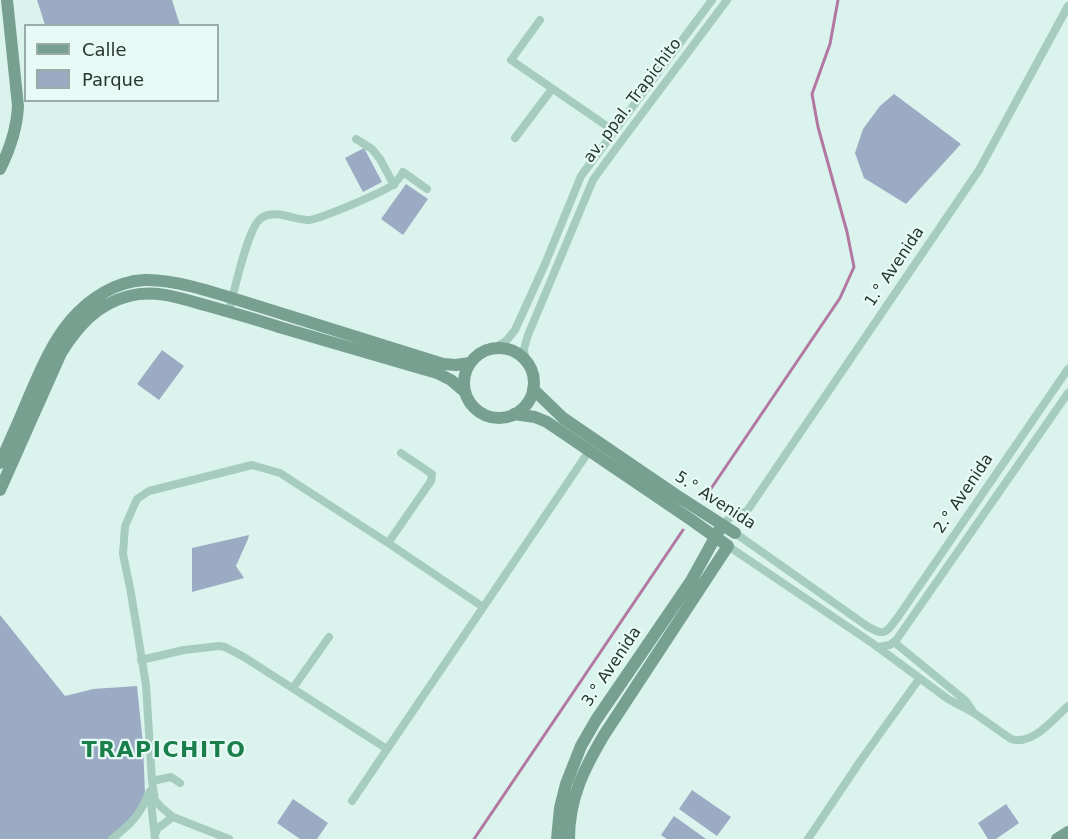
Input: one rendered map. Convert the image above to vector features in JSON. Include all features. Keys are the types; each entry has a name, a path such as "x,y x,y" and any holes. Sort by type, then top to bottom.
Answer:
{"street":[{"path":"0,169 12,141 18,106 7,0"},
{"name":"av. ppal. Trapichito","path":"495,348 507,340 515,330 545,264 580,176 712,0"},
{"name":"av. ppal. Trapichito","path":"525,360 524,349 528,335 593,180 727,0"},
{"name":"1.° Avenida","path":"722,525 733,515 747,511 973,180 1068,6"},
{"path":"540,20 511,60 614,131"},
{"path":"514,138 552,89"},
{"path":"356,139 372,149 394,185"},
{"path":"607,140 616,147"},
{"path":"229,311 250,236 259,220 275,214 317,219 394,185 403,172 427,189"},
{"path":"0,463 42,368 59,335 72,318 91,301 120,285 143,280 188,286 232,298 443,364 470,363"},
{"path":"0,490 61,353 82,324 94,313 129,295 165,294 229,311 437,373 451,380 465,392"},
{"path":"506,348 525,360 533,374 533,389 527,404 514,414 497,418 480,413 468,400 463,382 465,372 470,363 485,350 506,348"},
{"name":"2.° Avenida","path":"883,633 898,617 1068,369"},
{"path":"878,647 885,647 894,642 1068,392 1058,384"},
{"name":"5.° Avenida","path":"533,389 563,418 735,533 867,626 878,633 883,633"},
{"name":"5.° Avenida","path":"514,414 535,417 547,422 728,546"},
{"path":"352,801 589,451"},
{"path":"388,543 432,478 432,474 401,453"},
{"path":"229,839 173,818 155,800 146,685 123,554 125,526 137,499 149,491 252,465 280,473 483,607"},
{"name":"3.° Avenida","path":"557,839 560,808 566,784 581,746 596,720 691,581 722,525"},
{"path":"728,546 878,647 948,699 974,713 1011,739 1025,740 1040,732 1068,706"},
{"name":"3.° Avenida","path":"569,839 572,805 589,761 728,546"},
{"path":"293,688 328,637"},
{"path":"894,642 966,701 974,713"},
{"path":"141,660 209,646 225,647 387,749"},
{"path":"808,839 919,679"},
{"path":"152,781 171,777 180,783"},
{"path":"112,839 140,813 152,781"},
{"path":"150,791 155,837"},
{"path":"155,837 158,828 173,818"},
{"path":"1057,839 1068,832"}],"green space":[{"path":"37,0 172,0 180,24 45,24"},
{"path":"894,94 961,144 906,204 864,178 855,153 863,129 880,106"},
{"path":"364,148 382,182 363,192 345,158"},
{"path":"406,184 428,199 403,235 381,219"},
{"path":"162,350 184,366 159,400 137,384"},
{"path":"249,535 236,566 244,578 192,592 192,548"},
{"path":"0,615 65,696 93,689 137,686 145,793 135,815 109,839 0,839"},
{"path":"692,790 731,817 717,836 679,809"},
{"path":"293,799 328,823 317,839 300,839 277,823"},
{"path":"1006,804 1019,823 996,839 988,839 978,823"},
{"path":"674,816 706,839 667,839 661,835"}],"waterway":[{"path":"704,499 840,298 854,267 847,232 818,127 812,94 830,44 838,0"},
{"path":"474,839 683,530"}],"district":[{"name":"TRAPICHITO","path":"164,751"}]}
